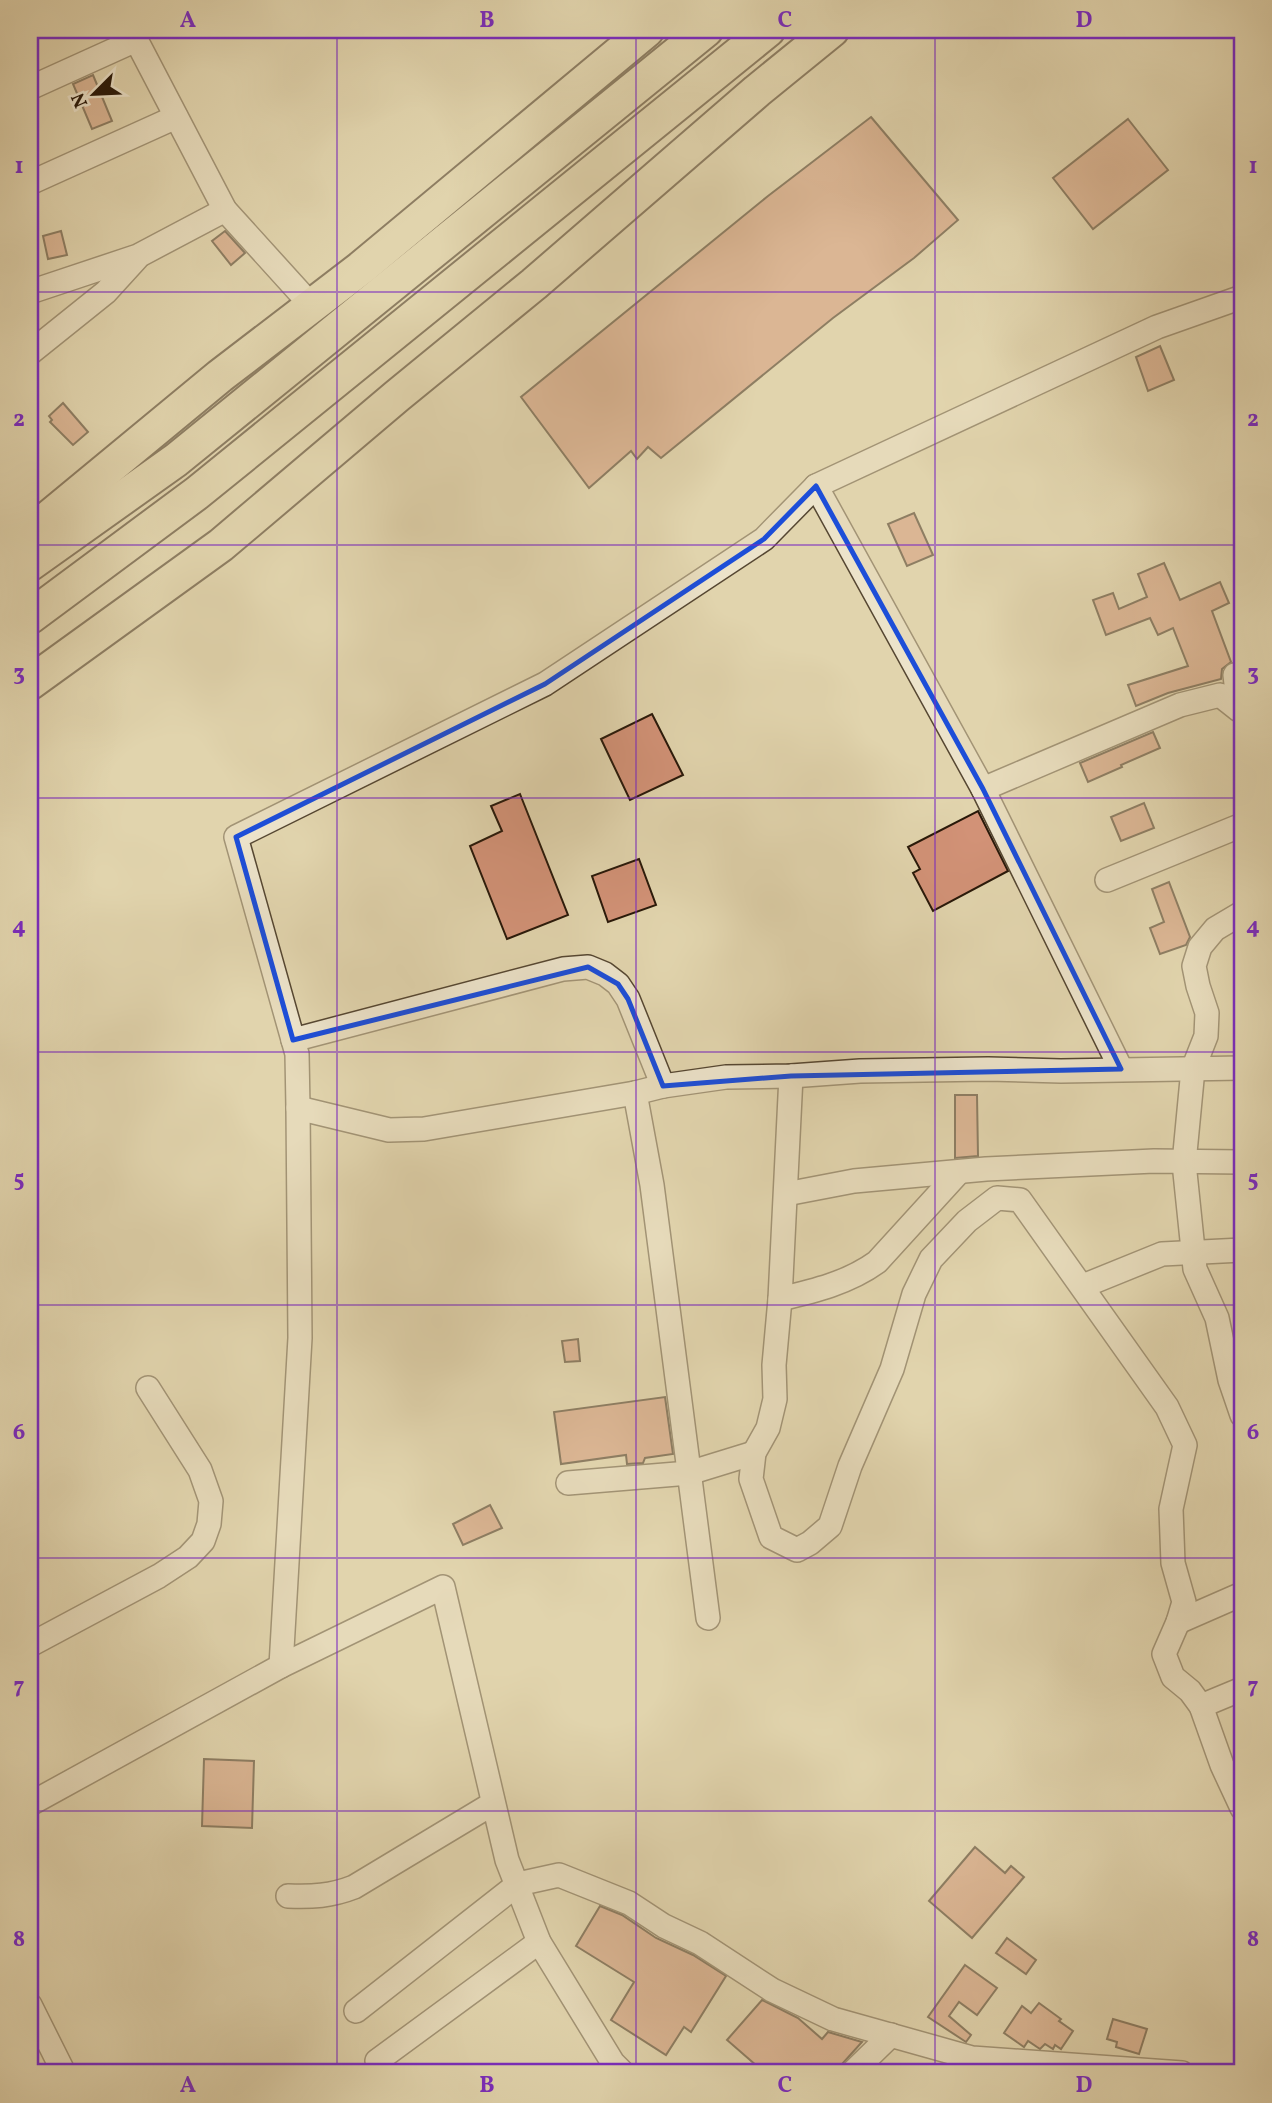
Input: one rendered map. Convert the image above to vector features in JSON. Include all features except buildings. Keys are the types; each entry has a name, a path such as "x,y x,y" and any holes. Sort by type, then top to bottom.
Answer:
{"highway":[{"path":"30,533 220,376 361,268 646,30"},
{"path":"30,564 176,460 706,30"},
{"path":"30,617 197,493 768,30"},
{"path":"30,683 221,545 534,284 757,91 832,30"}],"street":[{"path":"30,88 133,35 225,210 312,306"},
{"path":"30,183 176,117"},
{"path":"30,292 138,256 225,210"},
{"path":"30,353 106,292 138,256"},
{"path":"281,1667 300,1338 297,1054 236,837 545,684 764,539 816,486 1157,327 1242,297"},
{"path":"816,486 982,789 1121,1069"},
{"path":"982,789 1180,705 1220,695 1239,710 1240,681"},
{"path":"1107,880 1242,825"},
{"path":"1242,913 1216,929 1200,947 1194,966 1208,1013 1206,1036 1193,1069 1184,1163 1195,1269 1217,1318 1230,1380 1242,1415"},
{"path":"293,1040 563,969 588,967 605,974 618,984 628,999 663,1086"},
{"path":"298,1108 389,1130 424,1129 726,1077 791,1076 860,1070 1242,1068"},
{"path":"791,1076 780,1299 774,1365 775,1399 768,1428 754,1453 751,1479 771,1537 797,1550 810,1544 830,1526 850,1465 892,1369 914,1294 931,1259 967,1221 997,1198 1020,1200 1167,1407 1185,1445 1171,1509 1173,1563 1184,1602 1164,1654 1173,1677 1190,1691 1201,1706 1222,1765 1240,1796"},
{"path":"635,1093 652,1185 708,1618"},
{"path":"786,1194 854,1181 959,1172 1154,1161 1242,1162"},
{"path":"780,1299 820,1289 862,1273 877,1262 959,1172"},
{"path":"1083,1286 1162,1254 1242,1250"},
{"path":"30,1645 159,1576 188,1557 203,1541 209,1524 211,1501 200,1470 148,1388"},
{"path":"568,1483 690,1473 754,1453"},
{"path":"30,1804 281,1667 443,1587 507,1860 539,1942 613,2070"},
{"path":"1178,1622 1242,1594"},
{"path":"1201,1706 1242,1689"},
{"path":"288,1896 334,1895 354,1887 492,1804"},
{"path":"356,2011 518,1884 559,1875 629,1903 664,1926 700,1943 772,1990 833,2019 891,2035 966,2066 1182,2073"},
{"path":"377,2061 539,1942"},
{"path":"30,2005 64,2073"},
{"path":"852,2073 891,2035"}],"highlighted area":[{"path":"816,486 983,789 1121,1069 791,1076 663,1086 628,999 618,984 588,967 293,1040 236,837 545,684 764,539"}]}
